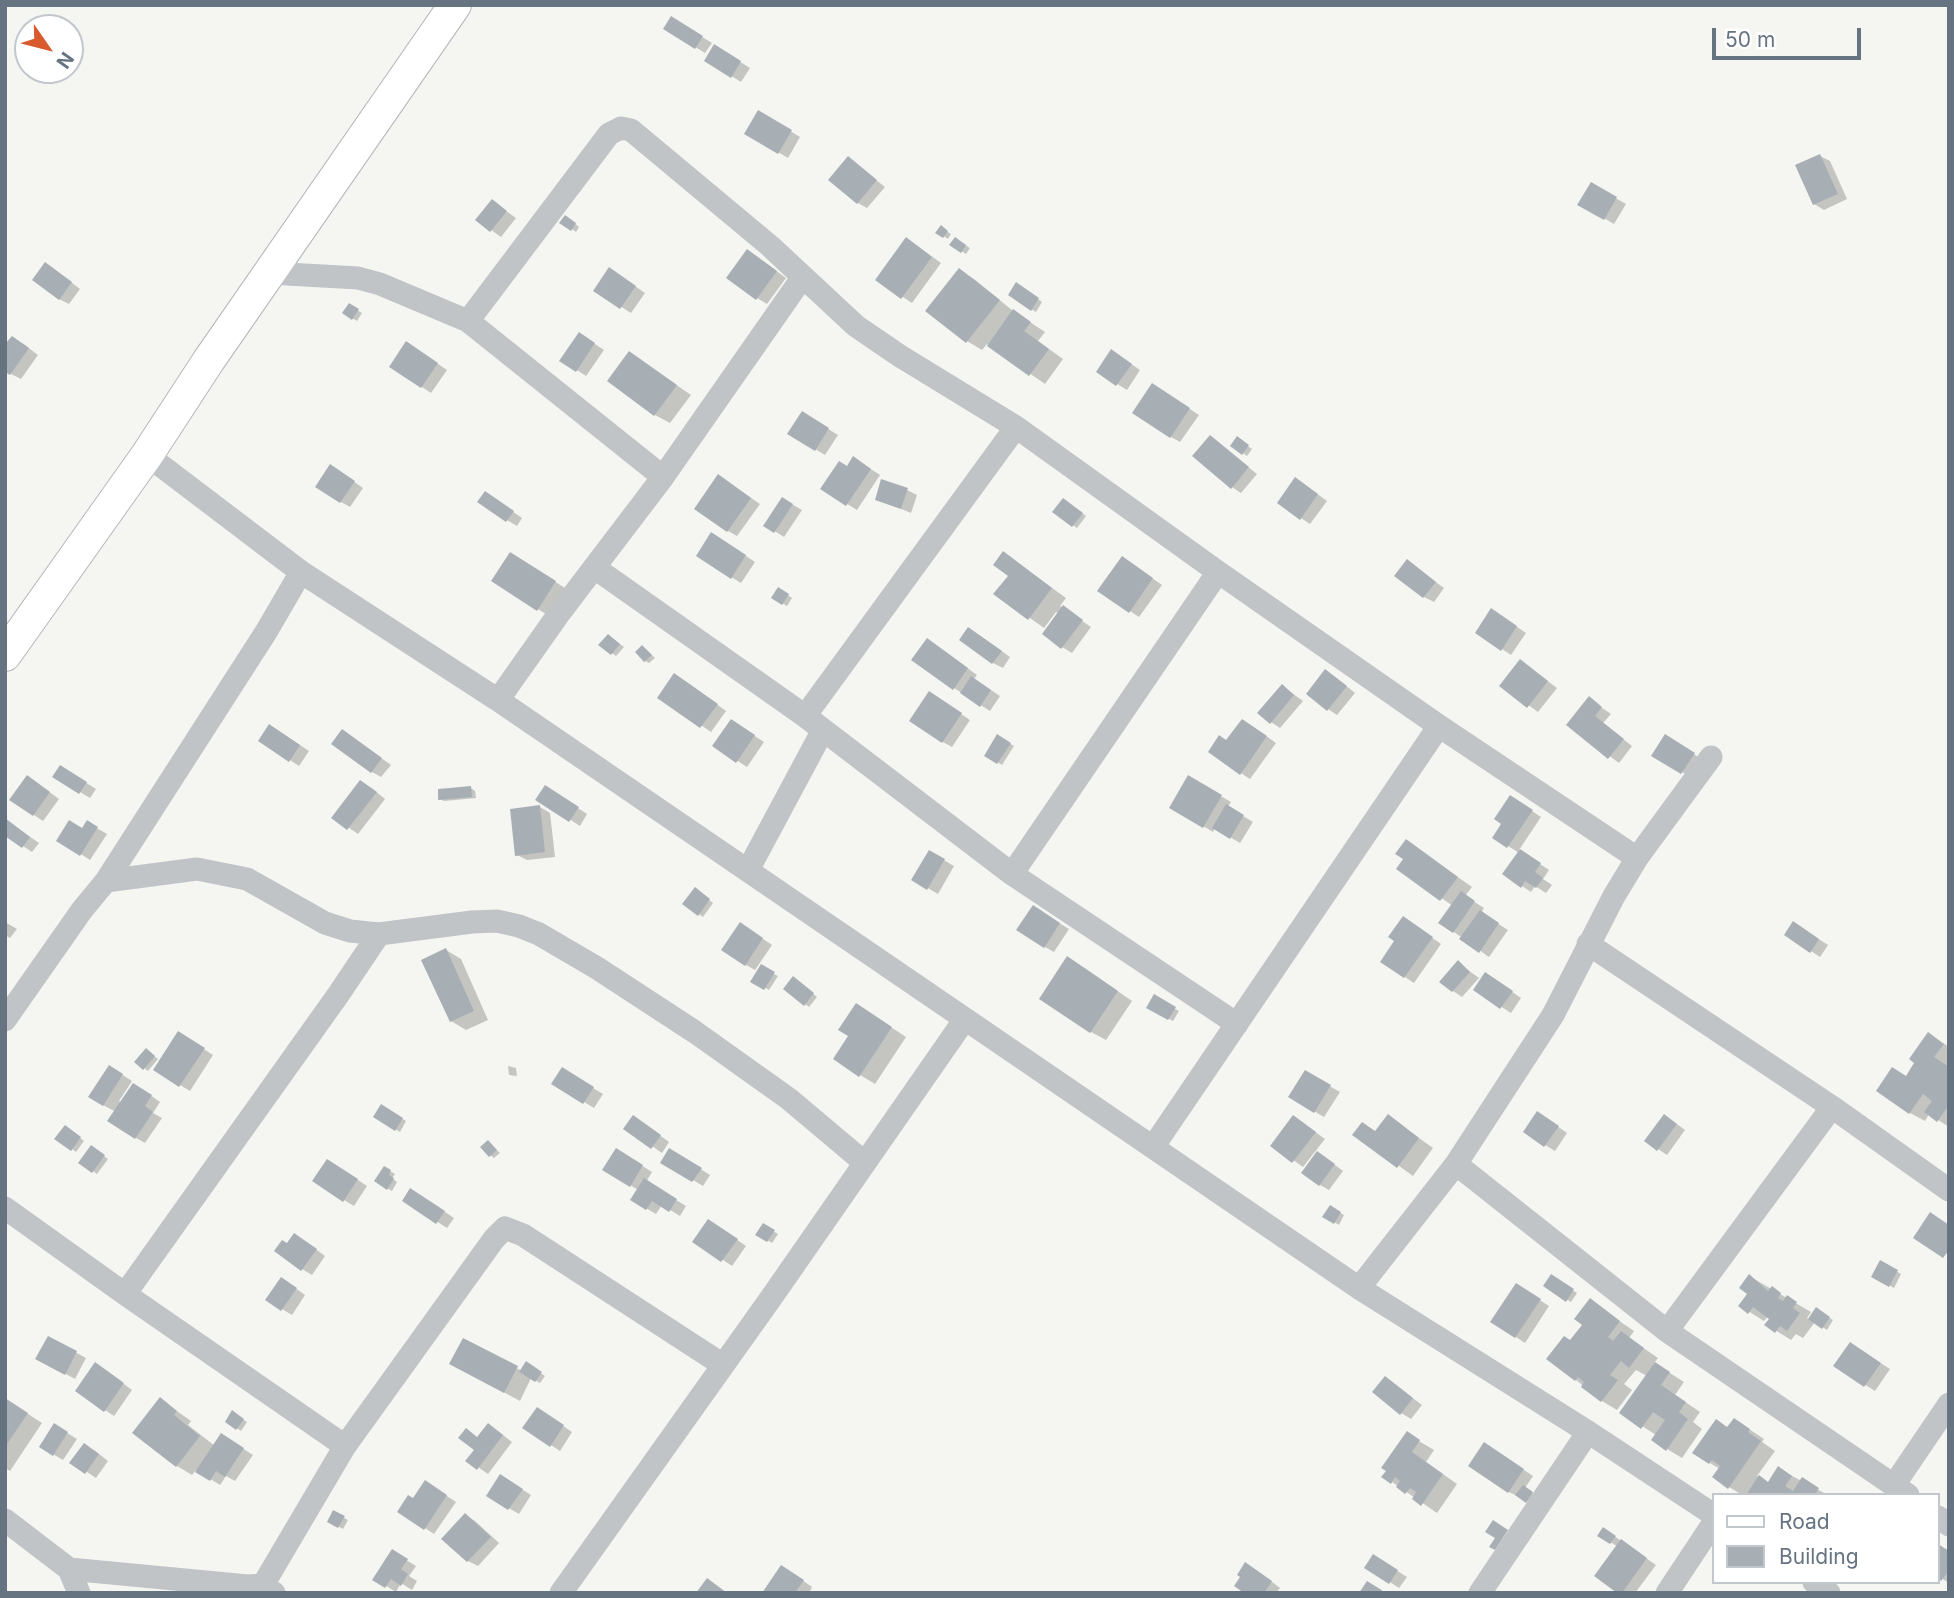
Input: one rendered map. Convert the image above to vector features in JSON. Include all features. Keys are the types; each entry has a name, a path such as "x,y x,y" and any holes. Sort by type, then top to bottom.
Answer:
{"street":[{"path":"5,655 147,455 455,5"},
{"path":"468,321 609,134 621,128 639,135 874,339 1016,428 1439,726 1637,858"},
{"path":"270,273 358,278 380,284 468,321 663,477"},
{"path":"498,700 558,615 663,477 802,278"},
{"path":"748,870 814,723 1016,428"},
{"path":"147,455 301,572 498,700 1359,1288 1713,1514"},
{"path":"595,568 814,723 1012,874 1237,1024"},
{"path":"5,1020 82,910 106,881 266,632 301,572"},
{"path":"1012,874 1218,572"},
{"path":"1153,1147 1439,726"},
{"path":"1359,1288 1455,1164 1547,1025 1588,944 1637,858 1711,758"},
{"path":"106,881 197,869 247,879 325,923 350,931 379,934 496,921 519,926 539,934 695,1032 789,1100 865,1163"},
{"path":"125,1294 379,934"},
{"path":"1588,944 1832,1107 1949,1190"},
{"path":"561,1593 965,1018"},
{"path":"1667,1331 1832,1107"},
{"path":"1455,1164 1667,1331 1901,1490 1949,1404"},
{"path":"5,1208 345,1447"},
{"path":"69,1569 268,1589 345,1447 494,1239 505,1228 523,1235 723,1365"},
{"path":"1480,1593 1588,1432"},
{"path":"5,1520 69,1569 79,1593"},
{"path":"1667,1593 1713,1524"}],"building":[{"path":"671,16 703,36 695,49 663,29"},
{"path":"714,44 741,61 731,78 704,61"},
{"path":"758,110 792,130 778,154 744,134"},
{"path":"1820,154 1838,194 1813,205 1795,165"},
{"path":"848,156 877,180 857,204 828,180"},
{"path":"1591,182 1617,197 1604,220 1577,205"},
{"path":"492,199 507,211 490,232 475,220"},
{"path":"565,215 576,223 571,231 559,223"},
{"path":"941,225 948,231 943,238 935,233"},
{"path":"906,237 932,257 901,299 875,280"},
{"path":"955,237 966,245 961,253 949,245"},
{"path":"747,249 777,271 756,300 726,278"},
{"path":"45,262 72,282 59,300 32,280"},
{"path":"609,267 636,286 620,309 593,291"},
{"path":"959,268 1000,300 966,343 925,311"},
{"path":"1016,282 1039,298 1031,311 1008,295"},
{"path":"349,303 359,309 352,320 342,313"},
{"path":"1013,309 1031,322 1024,331 1049,349 1029,376 987,346"},
{"path":"579,332 595,343 576,372 559,361"},
{"path":"12,336 29,348 10,375 5,372 5,344"},
{"path":"406,341 438,363 421,388 389,367"},
{"path":"1111,349 1132,364 1116,386 1096,372"},
{"path":"629,351 677,385 654,416 607,381"},
{"path":"1152,383 1190,408 1170,438 1132,413"},
{"path":"802,411 829,428 815,451 787,434"},
{"path":"1210,435 1249,467 1231,489 1192,456"},
{"path":"1237,436 1249,445 1242,455 1230,446"},
{"path":"853,456 871,469 846,506 820,489 839,461 847,466"},
{"path":"330,464 355,481 340,503 315,487"},
{"path":"718,474 751,498 727,532 694,509"},
{"path":"1295,477 1318,494 1300,520 1277,503"},
{"path":"881,479 908,488 901,509 875,500"},
{"path":"485,491 514,511 506,522 477,502"},
{"path":"782,497 793,504 774,533 763,526"},
{"path":"1063,498 1083,513 1072,527 1052,512"},
{"path":"711,532 746,555 731,579 696,556"},
{"path":"1003,551 1052,588 1028,620 993,594 1008,576 993,565"},
{"path":"510,552 556,581 537,611 491,581"},
{"path":"1122,556 1153,578 1129,613 1097,591"},
{"path":"1407,559 1436,582 1423,598 1394,576"},
{"path":"778,587 789,594 782,605 771,598"},
{"path":"1063,605 1083,620 1061,649 1042,634"},
{"path":"1491,608 1517,626 1501,651 1475,633"},
{"path":"968,627 1002,651 992,664 959,640"},
{"path":"608,634 620,644 611,655 598,645"},
{"path":"927,638 968,668 953,690 911,660"},
{"path":"642,645 652,655 644,662 635,652"},
{"path":"1520,659 1548,681 1527,708 1499,686"},
{"path":"1325,669 1347,686 1327,711 1306,694"},
{"path":"674,673 718,704 700,728 657,698"},
{"path":"971,676 991,690 980,707 960,693"},
{"path":"1282,684 1294,695 1270,724 1257,713"},
{"path":"929,691 962,713 942,743 909,721"},
{"path":"1589,696 1602,707 1595,716 1624,739 1608,759 1566,725"},
{"path":"731,719 755,735 736,763 712,746"},
{"path":"1242,719 1267,736 1240,775 1208,752 1219,735 1226,740"},
{"path":"269,724 300,745 289,762 258,741"},
{"path":"342,729 382,758 371,773 331,744"},
{"path":"997,734 1011,743 997,764 984,756"},
{"path":"1665,734 1695,753 1681,774 1651,756"},
{"path":"60,765 87,782 79,794 52,777"},
{"path":"27,775 50,792 33,816 9,800"},
{"path":"1188,775 1222,795 1203,828 1169,808"},
{"path":"360,780 377,792 347,830 331,818"},
{"path":"545,785 579,807 569,822 535,800"},
{"path":"471,786 472,797 438,800 438,789"},
{"path":"1510,795 1533,810 1507,848 1492,838 1501,824 1494,819"},
{"path":"1226,804 1244,815 1230,839 1212,828"},
{"path":"540,805 545,852 515,856 510,809"},
{"path":"5,818 30,837 22,848 5,836"},
{"path":"69,820 82,828 87,820 98,827 80,856 56,841"},
{"path":"1406,839 1458,877 1440,901 1396,869 1403,859 1395,854"},
{"path":"1520,849 1541,863 1535,872 1543,878 1536,888 1525,881 1521,888 1502,874"},
{"path":"929,850 945,859 927,890 911,880"},
{"path":"695,887 710,899 698,916 682,904"},
{"path":"1461,891 1475,901 1453,933 1438,923"},
{"path":"1033,905 1060,923 1044,948 1016,930"},
{"path":"1480,910 1499,923 1479,953 1459,939"},
{"path":"1403,916 1433,937 1404,978 1380,962 1394,941 1388,937"},
{"path":"1793,921 1819,939 1810,953 1784,935"},
{"path":"740,922 763,938 745,966 721,950"},
{"path":"446,948 474,1011 450,1022 421,960"},
{"path":"1067,956 1118,991 1090,1033 1039,999"},
{"path":"1458,960 1470,972 1452,992 1439,982"},
{"path":"761,964 775,972 764,990 750,982"},
{"path":"1485,972 1513,991 1500,1009 1473,990"},
{"path":"793,976 814,993 804,1006 783,989"},
{"path":"1154,994 1176,1007 1168,1020 1146,1008"},
{"path":"856,1003 892,1027 859,1077 833,1059 848,1036 838,1030"},
{"path":"178,1031 205,1048 179,1087 153,1070"},
{"path":"1928,1032 1944,1044 1934,1057 1949,1067 1949,1105 1937,1122 1924,1112 1932,1101 1923,1094 1909,1114 1876,1091 1892,1067 1906,1076 1914,1063 1909,1059"},
{"path":"146,1048 155,1056 143,1070 134,1062"},
{"path":"109,1065 123,1074 103,1106 88,1097"},
{"path":"562,1067 594,1087 583,1104 551,1084"},
{"path":"1305,1070 1331,1085 1314,1113 1288,1097"},
{"path":"133,1083 152,1095 145,1106 153,1112 135,1139 107,1121"},
{"path":"381,1104 403,1118 395,1131 373,1117"},
{"path":"1537,1111 1559,1126 1544,1147 1523,1132"},
{"path":"1388,1114 1419,1138 1397,1168 1352,1135 1362,1122 1375,1131"},
{"path":"1664,1114 1677,1124 1657,1151 1644,1141"},
{"path":"633,1115 661,1135 651,1149 623,1129"},
{"path":"1293,1115 1316,1132 1292,1163 1270,1146"},
{"path":"65,1125 81,1137 71,1151 54,1139"},
{"path":"488,1140 497,1150 489,1157 480,1147"},
{"path":"91,1145 105,1155 92,1173 78,1163"},
{"path":"616,1148 643,1165 630,1187 602,1170"},
{"path":"669,1148 702,1168 692,1182 660,1163"},
{"path":"1317,1151 1335,1164 1319,1186 1301,1173"},
{"path":"327,1159 358,1179 343,1202 312,1181"},
{"path":"384,1166 391,1170 389,1175 394,1178 387,1190 374,1181"},
{"path":"644,1178 677,1199 669,1212 652,1201 646,1210 630,1200"},
{"path":"410,1188 445,1211 436,1224 402,1201"},
{"path":"1330,1205 1341,1212 1334,1224 1322,1217"},
{"path":"1930,1212 1949,1225 1949,1250 1943,1258 1913,1238"},
{"path":"708,1219 738,1239 721,1262 692,1242"},
{"path":"763,1223 775,1230 767,1242 755,1235"},
{"path":"294,1233 317,1249 301,1271 274,1251 282,1240 287,1243"},
{"path":"1880,1260 1898,1270 1889,1287 1871,1277"},
{"path":"1551,1274 1574,1289 1566,1302 1543,1286"},
{"path":"1749,1274 1768,1291 1772,1286 1781,1293 1778,1298 1783,1301 1787,1295 1797,1302 1793,1308 1800,1313 1787,1331 1780,1326 1775,1333 1764,1325 1769,1319 1753,1307 1748,1314 1738,1306 1747,1294 1739,1288"},
{"path":"281,1277 297,1288 281,1311 265,1300"},
{"path":"1516,1283 1541,1299 1515,1338 1490,1322"},
{"path":"1590,1298 1620,1321 1608,1337 1613,1341 1621,1331 1644,1348 1629,1368 1621,1361 1610,1375 1618,1380 1601,1402 1581,1387 1584,1382 1578,1377 1575,1381 1546,1359 1564,1336 1570,1340 1582,1325 1574,1319"},
{"path":"1816,1307 1830,1317 1822,1329 1808,1319"},
{"path":"48,1336 77,1351 65,1375 35,1359"},
{"path":"463,1338 518,1366 504,1393 449,1364"},
{"path":"1850,1342 1881,1363 1864,1387 1833,1366"},
{"path":"526,1361 542,1372 535,1382 519,1372"},
{"path":"95,1362 124,1383 104,1412 75,1391"},
{"path":"1655,1362 1670,1372 1661,1385 1686,1402 1679,1412 1688,1419 1666,1451 1651,1440 1665,1420 1653,1412 1641,1429 1619,1413"},
{"path":"1385,1376 1413,1398 1400,1415 1372,1392"},
{"path":"160,1397 177,1411 174,1415 200,1436 176,1467 132,1433"},
{"path":"5,1398 28,1413 5,1447"},
{"path":"537,1407 564,1425 550,1447 522,1428"},
{"path":"232,1410 244,1419 236,1430 225,1422"},
{"path":"1734,1418 1761,1441 1728,1489 1712,1477 1720,1466 1712,1460 1709,1464 1692,1453 1716,1419 1727,1427"},
{"path":"54,1423 68,1432 53,1456 39,1447"},
{"path":"488,1423 503,1435 477,1470 465,1461 474,1450 458,1438 466,1428 477,1437"},
{"path":"1407,1431 1420,1440 1412,1452 1443,1474 1421,1506 1412,1499 1416,1492 1410,1488 1405,1494 1396,1487 1400,1481 1395,1477 1391,1484 1381,1477 1386,1471 1381,1468"},
{"path":"221,1433 244,1448 225,1477 216,1471 210,1481 195,1472"},
{"path":"1484,1442 1524,1469 1508,1493 1468,1466"},
{"path":"84,1443 99,1454 85,1474 69,1463"},
{"path":"1778,1466 1792,1476 1785,1486 1793,1491 1802,1477 1819,1488 1816,1493 1747,1493 1759,1475 1768,1482"},
{"path":"500,1474 523,1489 508,1510 486,1496"},
{"path":"425,1480 447,1495 424,1530 397,1512 408,1495 413,1498"},
{"path":"1523,1485 1533,1492 1526,1503 1515,1495"},
{"path":"333,1510 345,1516 338,1528 327,1522"},
{"path":"465,1513 491,1537 467,1562 441,1539"},
{"path":"1493,1520 1508,1530 1495,1550 1489,1547 1495,1538 1485,1532"},
{"path":"1603,1527 1616,1536 1610,1544 1597,1536"},
{"path":"1621,1539 1647,1558 1622,1593 1617,1593 1594,1576"},
{"path":"1940,1545 1949,1551 1949,1570 1941,1581"},
{"path":"392,1549 408,1559 401,1569 408,1574 401,1586 391,1579 385,1588 372,1580"},
{"path":"1373,1554 1398,1570 1389,1584 1364,1568"},
{"path":"1245,1562 1272,1581 1264,1593 1244,1593 1234,1586"},
{"path":"781,1565 804,1580 795,1593 762,1593"},
{"path":"707,1578 727,1593 696,1593"},
{"path":"1367,1581 1380,1589 1385,1593 1359,1593"}]}
